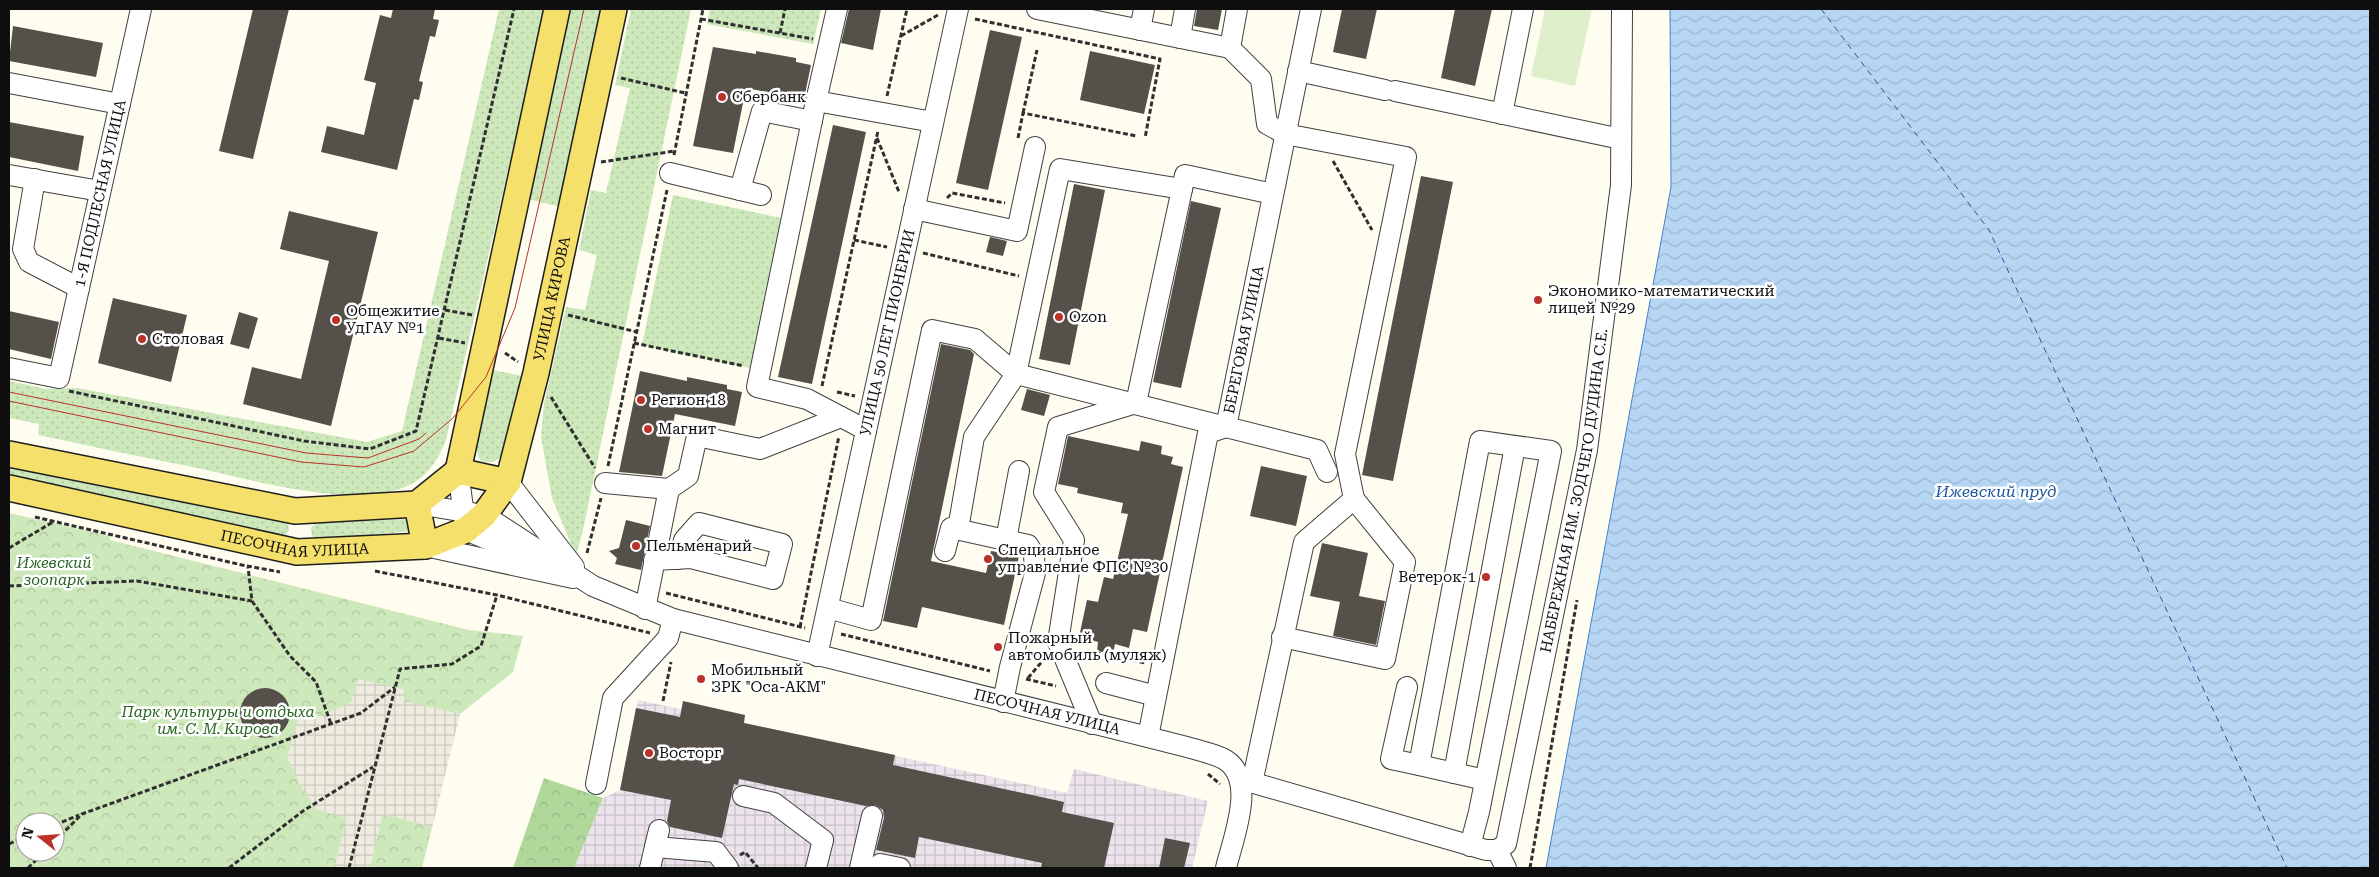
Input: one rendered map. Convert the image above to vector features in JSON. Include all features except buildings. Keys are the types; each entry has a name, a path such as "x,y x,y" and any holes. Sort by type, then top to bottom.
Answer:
{"main road":[{"path":"471,519 425,546 417,504 458,471 557,9"},
{"name":"УЛИЦА КИРОВА","path":"471,519 508,482 536,373 614,9"},
{"name":"ПЕСОЧНАЯ УЛИЦА","path":"9,454 295,511 417,504"},
{"path":"458,471 508,482"},
{"name":"ПЕСОЧНАЯ УЛИЦА","path":"9,488 296,552 425,546"},
{"path":"295,511 296,552"}],"street":[{"name":"1-Я ПОДЛЕСНАЯ УЛИЦА","path":"59,378 141,9"},
{"path":"837,9 757,387 808,398 866,430"},
{"path":"1037,9 1067,12 1140,30 1230,48 1261,79 1267,124 1285,134 1406,157 1345,454 1354,499 1405,562 1385,659 1282,637"},
{"path":"1140,30 1144,9"},
{"path":"1180,38 1185,9"},
{"path":"1230,48 1237,9"},
{"name":"БЕРЕГОВАЯ УЛИЦА","path":"1148,737 1208,433 1226,427 1311,9"},
{"path":"1502,114 1524,9"},
{"name":"НАБЕРЕЖНАЯ ИМ. ЗОДЧЕГО ДУДИНА С.Е.","path":"1500,849 1508,838 1511,825 1587,450 1621,185 1622,9"},
{"name":"УЛИЦА 50 ЛЕТ ПИОНЕРИИ","path":"817,656 933,122 963,13"},
{"path":"1298,74 1390,90 1622,139"},
{"path":"9,83 120,104"},
{"path":"816,101 933,122"},
{"path":"740,190 762,111 812,120"},
{"path":"913,215 1017,232 1035,147"},
{"path":"958,529 974,437 1016,374 1060,169 1182,189"},
{"path":"670,173 761,195"},
{"path":"9,175 100,191"},
{"path":"1136,403 1184,175 1273,194"},
{"path":"35,179 23,248 25,257 29,262 79,288"},
{"path":"828,608 872,620 932,330 975,339 1016,374 1317,450 1327,472"},
{"path":"9,368 59,378"},
{"path":"1092,724 1058,642 1074,540 1044,492 1058,427 1136,403"},
{"path":"604,483 669,489 688,476 697,436 760,449 842,417"},
{"path":"1419,765 1480,441 1551,451 1470,846"},
{"path":"1454,773 1515,446"},
{"path":"458,471 471,519"},
{"path":"1006,540 1019,471"},
{"name":"ПЕСОЧНАЯ УЛИЦА","path":"508,482 585,580"},
{"path":"645,609 669,489"},
{"path":"1226,868 1304,542 1354,499"},
{"name":"ПЕСОЧНАЯ УЛИЦА","path":"417,504 471,519 607,593 645,609 671,629 817,656 1148,737 1222,758 1233,767 1245,787"},
{"path":"654,560 680,559 691,558 773,579 782,544 699,523 684,540 680,559"},
{"path":"945,551 951,528 1028,545 1034,554 1035,573 1010,667 1003,702"},
{"name":"ПЕСОЧНАЯ УЛИЦА","path":"425,546 585,580"},
{"path":"596,784 614,698 671,629"},
{"path":"1106,683 1156,696"},
{"path":"1407,687 1391,759 1485,780"},
{"path":"1245,787 1486,850 1500,849 1506,868"},
{"path":"743,796 774,803 823,840 816,868"},
{"path":"860,868 872,816"},
{"path":"650,868 657,839 716,852 728,868"},
{"path":"880,864 900,868"}],"path":[{"path":"59,378 67,391 304,441 370,449 416,431 514,9"},
{"path":"590,560 586,556 637,332 675,151 702,9"},
{"path":"780,33 785,9"},
{"path":"822,389 876,136 874,112 901,36 907,9"},
{"path":"963,13 1160,59 1145,138"},
{"path":"901,36 938,15"},
{"path":"700,19 829,42"},
{"path":"1023,113 1037,50"},
{"path":"601,74 685,93"},
{"path":"876,136 913,215"},
{"path":"1322,141 1386,256"},
{"path":"581,165 675,151"},
{"path":"932,255 1036,280"},
{"path":"445,310 475,316"},
{"path":"564,324 566,315 637,332"},
{"path":"634,343 761,369"},
{"path":"814,388 873,400"},
{"path":"800,627 842,417"},
{"path":"9,548 53,522"},
{"path":"248,567 252,600 290,656 316,682 332,724"},
{"path":"9,586 137,581 252,600"},
{"path":"349,868 400,669 452,664 481,646 497,595"},
{"path":"572,615 671,629 676,640 663,701"},
{"path":"1027,679 1058,642"},
{"path":"65,821 361,714 395,688"},
{"path":"229,868 303,811 374,767"},
{"path":"1204,771 1219,782 1226,794 1245,787"},
{"path":"65,831 82,814"}],"shaded area":[{"path":"358,679 406,690 404,701 460,714 432,827 383,814 370,868 334,868 347,818 317,810 301,786 287,757 299,715 322,716 351,702"},
{"path":"638,700 1067,793 1074,769 1208,801 1192,868 574,868 603,798 620,790"}],"green space":[{"path":"499,9 545,9 446,440 431,468 420,479 405,487 384,493 359,495 305,491 38,435 39,424 9,418 9,381 46,389 77,388 367,442 402,431"},
{"path":"564,9 605,9 561,207 523,198"},
{"path":"631,9 691,9 583,530 576,556 552,498 541,437 544,404 566,307 585,310 597,255 579,250 591,190 606,193 630,88 615,85"},
{"path":"710,9 821,9 813,44 707,24"},
{"path":"1545,9 1592,9 1575,86 1531,76"},
{"path":"673,195 786,219 755,369 642,345"},
{"path":"493,370 522,376 504,450 498,459 489,462 481,461 477,452 476,441 482,404"},
{"path":"9,461 288,522 289,530 284,537 9,480"},
{"name":"Парк культуры и отдыха им. С. М. Кирова","path":"9,513 110,536 110,540 469,630 523,636 513,672 460,714 422,868 9,868"},
{"path":"412,520 410,531 317,540 312,536 311,528 315,523"},
{"path":"544,778 603,798 574,868 513,868"}],"water":[{"name":"Ижевский пруд","path":"1670,9 2370,9 2370,868 1546,868 1671,187"}],"ferry route":[{"path":"1821,9 1989,230 2287,868"}],"tram line":[{"path":"9,401 301,462 364,467 414,451 453,418 486,377 515,308 584,9"},
{"path":"9,392 306,453 368,458 419,439 426,433"}],"place":[{"name":"Сбербанк","path":"722,97"},
{"name":"Экономико-математический лицей №29","path":"1538,300"},
{"name":"Ozon","path":"1059,317"},
{"name":"Общежитие УдГАУ №1","path":"336,320"},
{"name":"Столовая","path":"142,339"},
{"name":"Регион 18","path":"641,400"},
{"name":"Магнит","path":"648,429"},
{"name":"Пельменарий","path":"636,546"},
{"name":"Специальное управление ФПС №30","path":"988,559"},
{"name":"Ветерок-1","path":"1486,577"},
{"name":"Пожарный автомобиль (муляж)","path":"998,647"},
{"name":"Мобильный ЗРК \"Оса-АКМ\"","path":"701,679"},
{"name":"Восторг","path":"649,753"}],"park label":[{"name":"Ижевский зоопарк","path":"54,572"}]}
